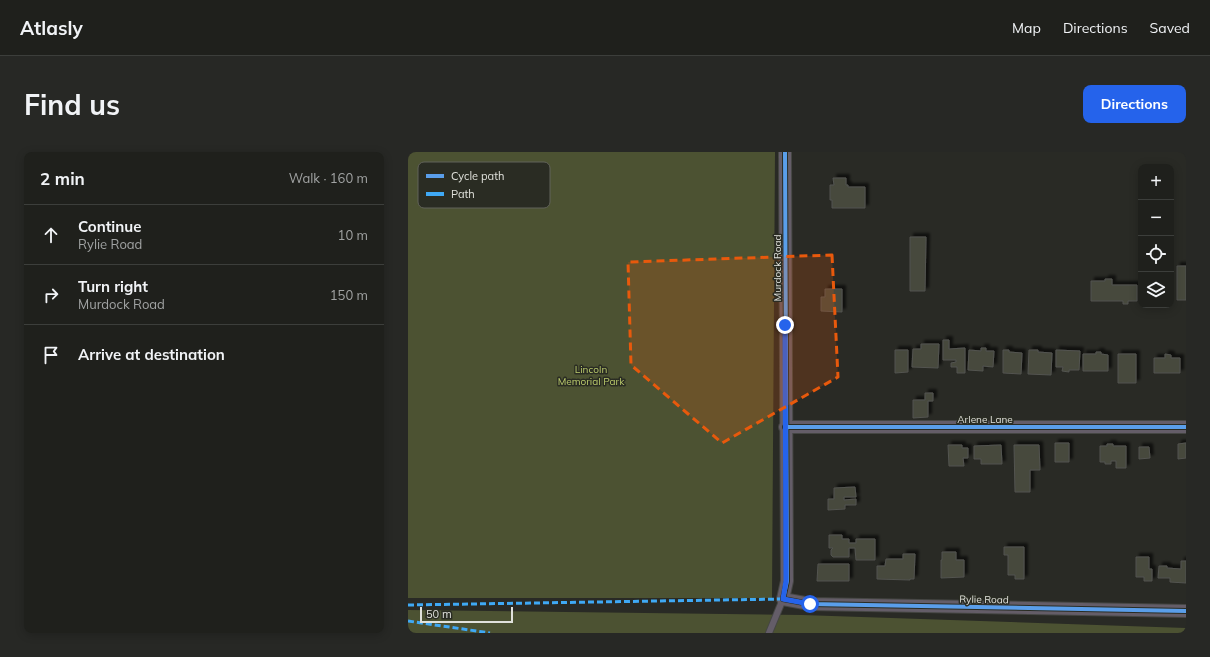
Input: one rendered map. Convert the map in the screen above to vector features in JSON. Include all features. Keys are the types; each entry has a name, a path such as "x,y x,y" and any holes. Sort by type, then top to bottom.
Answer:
{"street":[{"name":"Murdock Road","path":"783,599 786,581 785,152"},
{"name":"Arlene Lane","path":"785,426 1186,427"},
{"name":"Rylie Road","path":"783,599 810,604 1186,611"}],"lane":[{"path":"769,633 783,599"}],"highlighted area":[{"path":"832,255 838,377 722,443 631,365 628,262"}],"green space":[{"name":"Lincoln Memorial Park","path":"408,152 775,152 772,598 408,598"},
{"path":"408,610 802,615 1186,628 1186,633 408,633"}],"building":[{"path":"833,178 846,178 846,185 848,185 848,187 865,187 865,208 832,208 832,200 830,200 830,185 834,185"},
{"path":"910,237 926,237 925,291 910,291"},
{"path":"1177,266 1186,266 1186,300 1177,300"},
{"path":"1105,279 1112,279 1112,285 1137,285 1137,301 1128,301 1128,304 1123,304 1123,301 1091,301 1091,281 1105,281"},
{"path":"825,289 842,289 842,312 821,311 821,297 825,297"},
{"path":"943,340 949,340 949,349 965,348 965,373 957,373 957,367 951,367 951,363 956,362 956,360 943,360"},
{"path":"921,344 939,344 938,368 912,367 913,349 921,349"},
{"path":"981,348 986,348 986,351 994,351 993,367 983,366 983,371 968,370 969,350 981,351"},
{"path":"895,350 908,350 908,372 895,373"},
{"path":"1003,350 1022,353 1021,374 1003,373"},
{"path":"1029,350 1052,353 1051,375 1028,374"},
{"path":"1056,350 1080,351 1079,370 1069,370 1069,372 1062,371 1063,367 1056,367"},
{"path":"1096,352 1101,352 1101,354 1108,355 1108,371 1083,371 1083,354 1096,354"},
{"path":"1118,354 1136,354 1136,383 1118,383"},
{"path":"1165,354 1171,355 1171,358 1180,358 1180,373 1154,373 1154,358 1165,358"},
{"path":"925,393 933,393 933,401 928,401 928,417 913,418 913,400 925,400"},
{"path":"1055,443 1069,443 1069,462 1055,462"},
{"path":"1186,443 1186,458 1178,459 1178,444"},
{"path":"1107,444 1113,444 1113,446 1126,446 1126,468 1116,468 1116,461 1111,461 1111,464 1100,462 1100,446 1107,446"},
{"path":"948,445 962,445 962,448 968,448 968,458 963,458 964,466 949,466"},
{"path":"1001,445 1002,464 981,464 981,459 974,459 974,446"},
{"path":"1014,445 1039,445 1040,470 1030,470 1030,492 1015,492"},
{"path":"1139,447 1149,447 1150,458 1139,459"},
{"path":"855,487 856,497 844,497 844,500 856,499 856,505 845,505 845,509 828,510 828,499 834,499 834,488"},
{"path":"829,535 842,535 842,539 849,539 849,543 856,543 856,539 875,539 875,560 856,560 855,548 849,548 849,557 833,557 831,555 831,550 833,548 829,548"},
{"path":"1004,547 1024,547 1024,579 1015,579 1015,575 1008,575 1008,555 1004,555"},
{"path":"942,552 956,552 956,560 964,560 964,577 941,578"},
{"path":"903,554 915,554 914,579 877,579 877,566 885,566 886,559 903,559"},
{"path":"1136,557 1149,557 1149,569 1152,569 1152,581 1144,581 1144,577 1136,577"},
{"path":"1181,561 1186,561 1186,583 1170,582 1170,578 1158,578 1159,566 1181,569"},
{"path":"818,564 849,564 849,581 817,581"}],"marked path":[{"path":"408,605 783,599"},
{"path":"408,621 490,633"}],"cycle path":[{"path":"785,152 787,581 783,599 810,604 1186,611"},
{"path":"785,427 1186,427"}],"route":[{"path":"785,325 786,581 783,599 810,604"}]}
